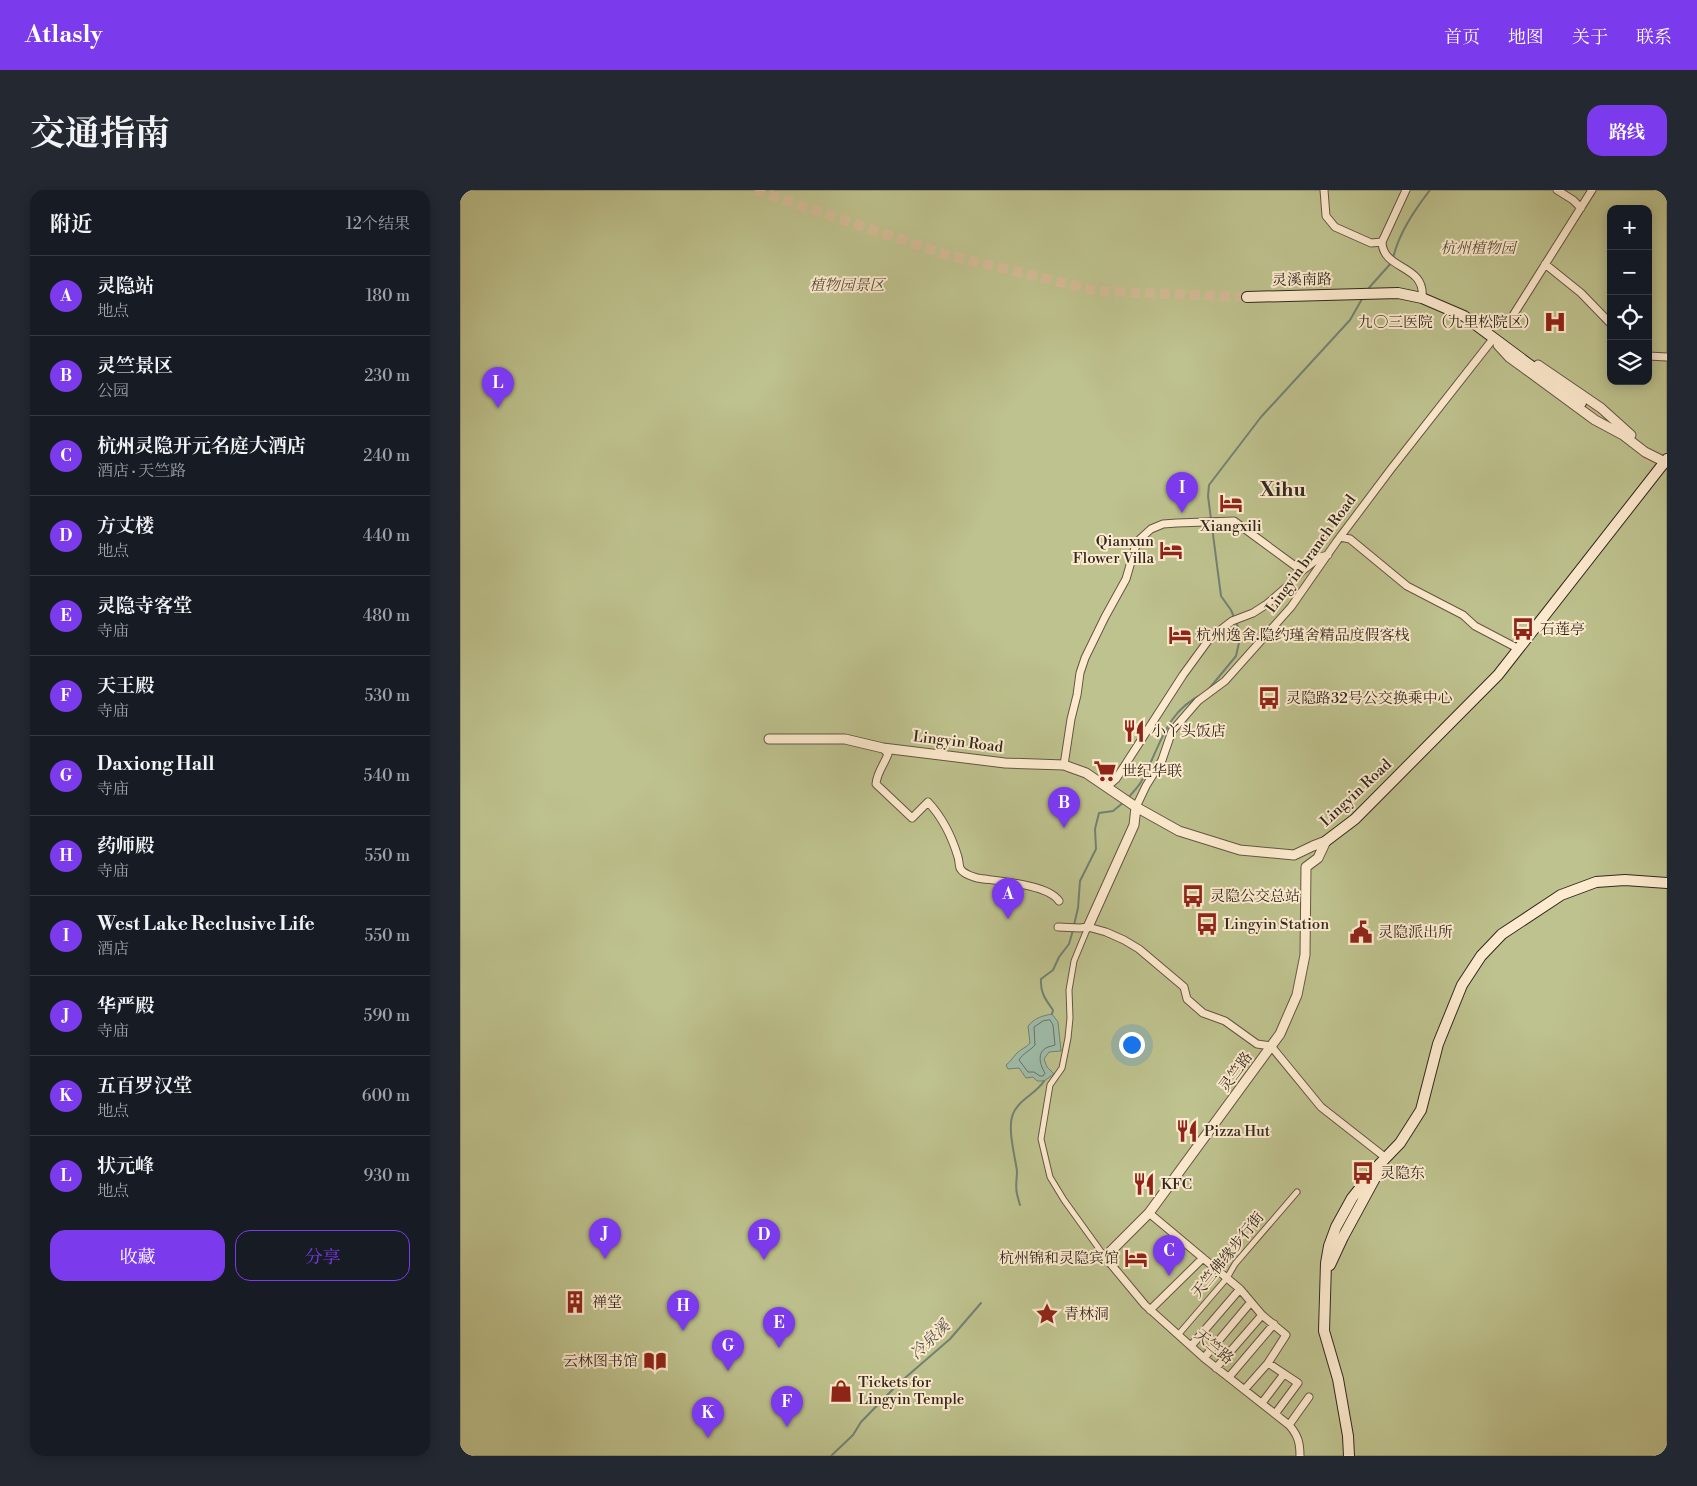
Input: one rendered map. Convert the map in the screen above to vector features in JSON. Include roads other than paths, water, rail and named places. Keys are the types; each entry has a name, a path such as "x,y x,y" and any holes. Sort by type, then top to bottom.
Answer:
{"main road":[{"name":"灵溪南路","path":"1247,297 1398,293 1422,298"},
{"path":"1422,298 1464,316 1581,404"},
{"name":"Lingyin Road","path":"1326,841 1355,819 1498,675 1666,462"},
{"path":"1344,1456 1338,1379 1324,1331 1326,1263 1330,1246 1343,1212 1364,1182 1400,1143 1421,1110 1438,1044 1462,985 1481,956 1502,934 1562,895 1596,882 1625,880 1667,883"},
{"path":"1339,1390 1348,1436 1349,1456"}],"street":[{"path":"1324,190 1326,216 1335,227 1371,243 1382,242"},
{"path":"1406,190 1382,242 1382,252 1417,277 1423,289 1422,298"},
{"path":"1557,190 1574,200 1581,208"},
{"path":"1512,317 1592,190"},
{"path":"1545,264 1581,293 1607,320"},
{"path":"1493,339 1510,357 1595,420 1622,435 1645,452 1666,462"},
{"path":"1493,339 1518,352 1601,408 1666,462"},
{"name":"Lingyin branch Road","path":"1135,806 1162,760 1172,731 1198,702 1225,681 1276,625 1308,585 1340,537 1493,339"},
{"path":"1652,356 1667,357"},
{"path":"1064,765 1071,719 1083,665 1105,617 1126,579 1135,548 1140,539 1151,529 1163,524 1234,521 1302,571"},
{"path":"1340,537 1350,539 1407,586 1463,615 1475,626 1519,649"},
{"path":"1107,787 1116,779 1199,651 1210,638 1232,621 1267,604 1302,571 1320,557 1328,555"},
{"name":"Lingyin Road","path":"769,739 845,739 883,748 1005,763 1064,765 1086,773 1135,806 1179,831 1240,850 1294,855 1326,841"},
{"path":"883,748 888,754 879,770 876,784 912,818 928,802 939,814 958,856 961,869 976,878 1031,886 1050,894 1058,902"},
{"path":"1105,1257 1050,1177 1041,1139 1050,1085 1062,1068 1068,1038 1070,1018 1069,990 1074,961 1134,825 1135,806"},
{"path":"1294,855 1306,867 1318,858 1326,841"},
{"name":"灵竺路","path":"1105,1257 1149,1213 1280,1034 1297,995 1305,955 1306,867"},
{"path":"1058,927 1077,928 1088,926 1106,932 1139,950 1184,987 1187,999 1203,1013 1225,1021 1257,1044 1271,1046 1321,1107 1386,1158"},
{"name":"天竺佛缘步行街","path":"1178,1335 1227,1278 1235,1264 1297,1192"},
{"path":"1149,1213 1240,1289 1262,1315 1286,1335 1268,1363 1244,1390"},
{"name":"天竺路","path":"1105,1257 1150,1310 1216,1368 1289,1425 1300,1443 1300,1456"},
{"path":"1150,1310 1203,1258"},
{"path":"1191,1346 1240,1289"},
{"path":"1204,1358 1251,1302"},
{"path":"1216,1368 1262,1315"},
{"path":"1229,1377 1274,1324"},
{"path":"1268,1363 1298,1382 1275,1414"},
{"path":"1262,1403 1284,1374"},
{"path":"1289,1425 1310,1398"}],"water":[{"path":"1052,1014 1058,1022 1061,1051 1049,1052 1044,1059 1047,1067 1054,1074 1044,1081 1037,1081 1033,1077 1026,1078 1019,1068 1008,1069 1006,1065 1030,1043 1028,1026 1038,1018"}],"waterway":[{"path":"1393,258 1408,222 1430,190"},
{"path":"1367,290 1392,262"},
{"path":"1208,690 1236,656 1241,634 1231,610 1221,596 1208,496 1209,485 1261,417 1350,320 1362,299"},
{"path":"1129,797 1141,782 1171,721 1190,702 1203,694"},
{"path":"1074,925 1078,908 1080,881 1096,849 1095,829 1099,813 1113,811 1124,802"},
{"path":"1052,1014 1053,1010 1042,992 1041,979 1053,970 1059,957 1069,944 1073,930"},
{"path":"1020,1205 1016,1191 1017,1171 1011,1134 1011,1120 1019,1104 1037,1090 1044,1081"},
{"name":"冷泉溪","path":"831,1456 853,1435 861,1422 898,1384 950,1339 981,1303"}],"tunnel":[{"path":"755,190 944,254 1097,291 1247,297"},
{"path":"1581,403 1606,423"},
{"path":"1644,454 1667,472"}],"place":[{"name":"九〇三医院（九里松院区）","path":"1555,322"},
{"name":"状元峰","path":"498,408"},
{"name":"Xiangxili","path":"1231,503"},
{"name":"West Lake Reclusive Life","path":"1182,513"},
{"name":"Qianxun Flower Villa","path":"1171,550"},
{"name":"石莲亭","path":"1523,629"},
{"name":"杭州逸舍.隐约瑾舍精品度假客栈","path":"1180,635"},
{"name":"灵隐路32号公交换乘中心","path":"1269,698"},
{"name":"小丫头饭店","path":"1134,731"},
{"name":"世纪华联","path":"1105,771"},
{"name":"灵竺景区","path":"1064,828"},
{"name":"灵隐公交总站","path":"1193,896"},
{"name":"灵隐站","path":"1008,919"},
{"name":"Lingyin Station","path":"1207,924"},
{"name":"灵隐派出所","path":"1361,932"},
{"name":"Pizza Hut","path":"1187,1131"},
{"name":"灵隐东","path":"1363,1173"},
{"name":"KFC","path":"1144,1184"},
{"name":"杭州锦和灵隐宾馆","path":"1136,1258"},
{"name":"华严殿","path":"605,1259"},
{"name":"方丈楼","path":"764,1260"},
{"name":"杭州灵隐开元名庭大酒店","path":"1169,1276"},
{"name":"禅堂","path":"575,1302"},
{"name":"青林洞","path":"1047,1314"},
{"name":"药师殿","path":"683,1331"},
{"name":"灵隐寺客堂","path":"779,1348"},
{"name":"云林图书馆","path":"655,1361"},
{"name":"Daxiong Hall","path":"728,1371"},
{"name":"Tickets for Lingyin Temple","path":"841,1391"},
{"name":"天王殿","path":"787,1427"},
{"name":"五百罗汉堂","path":"708,1438"}],"district":[{"name":"Xihu","path":"1283,490"}],"park label":[{"name":"杭州植物园","path":"1478,248"},
{"name":"植物园景区","path":"847,285"}]}
